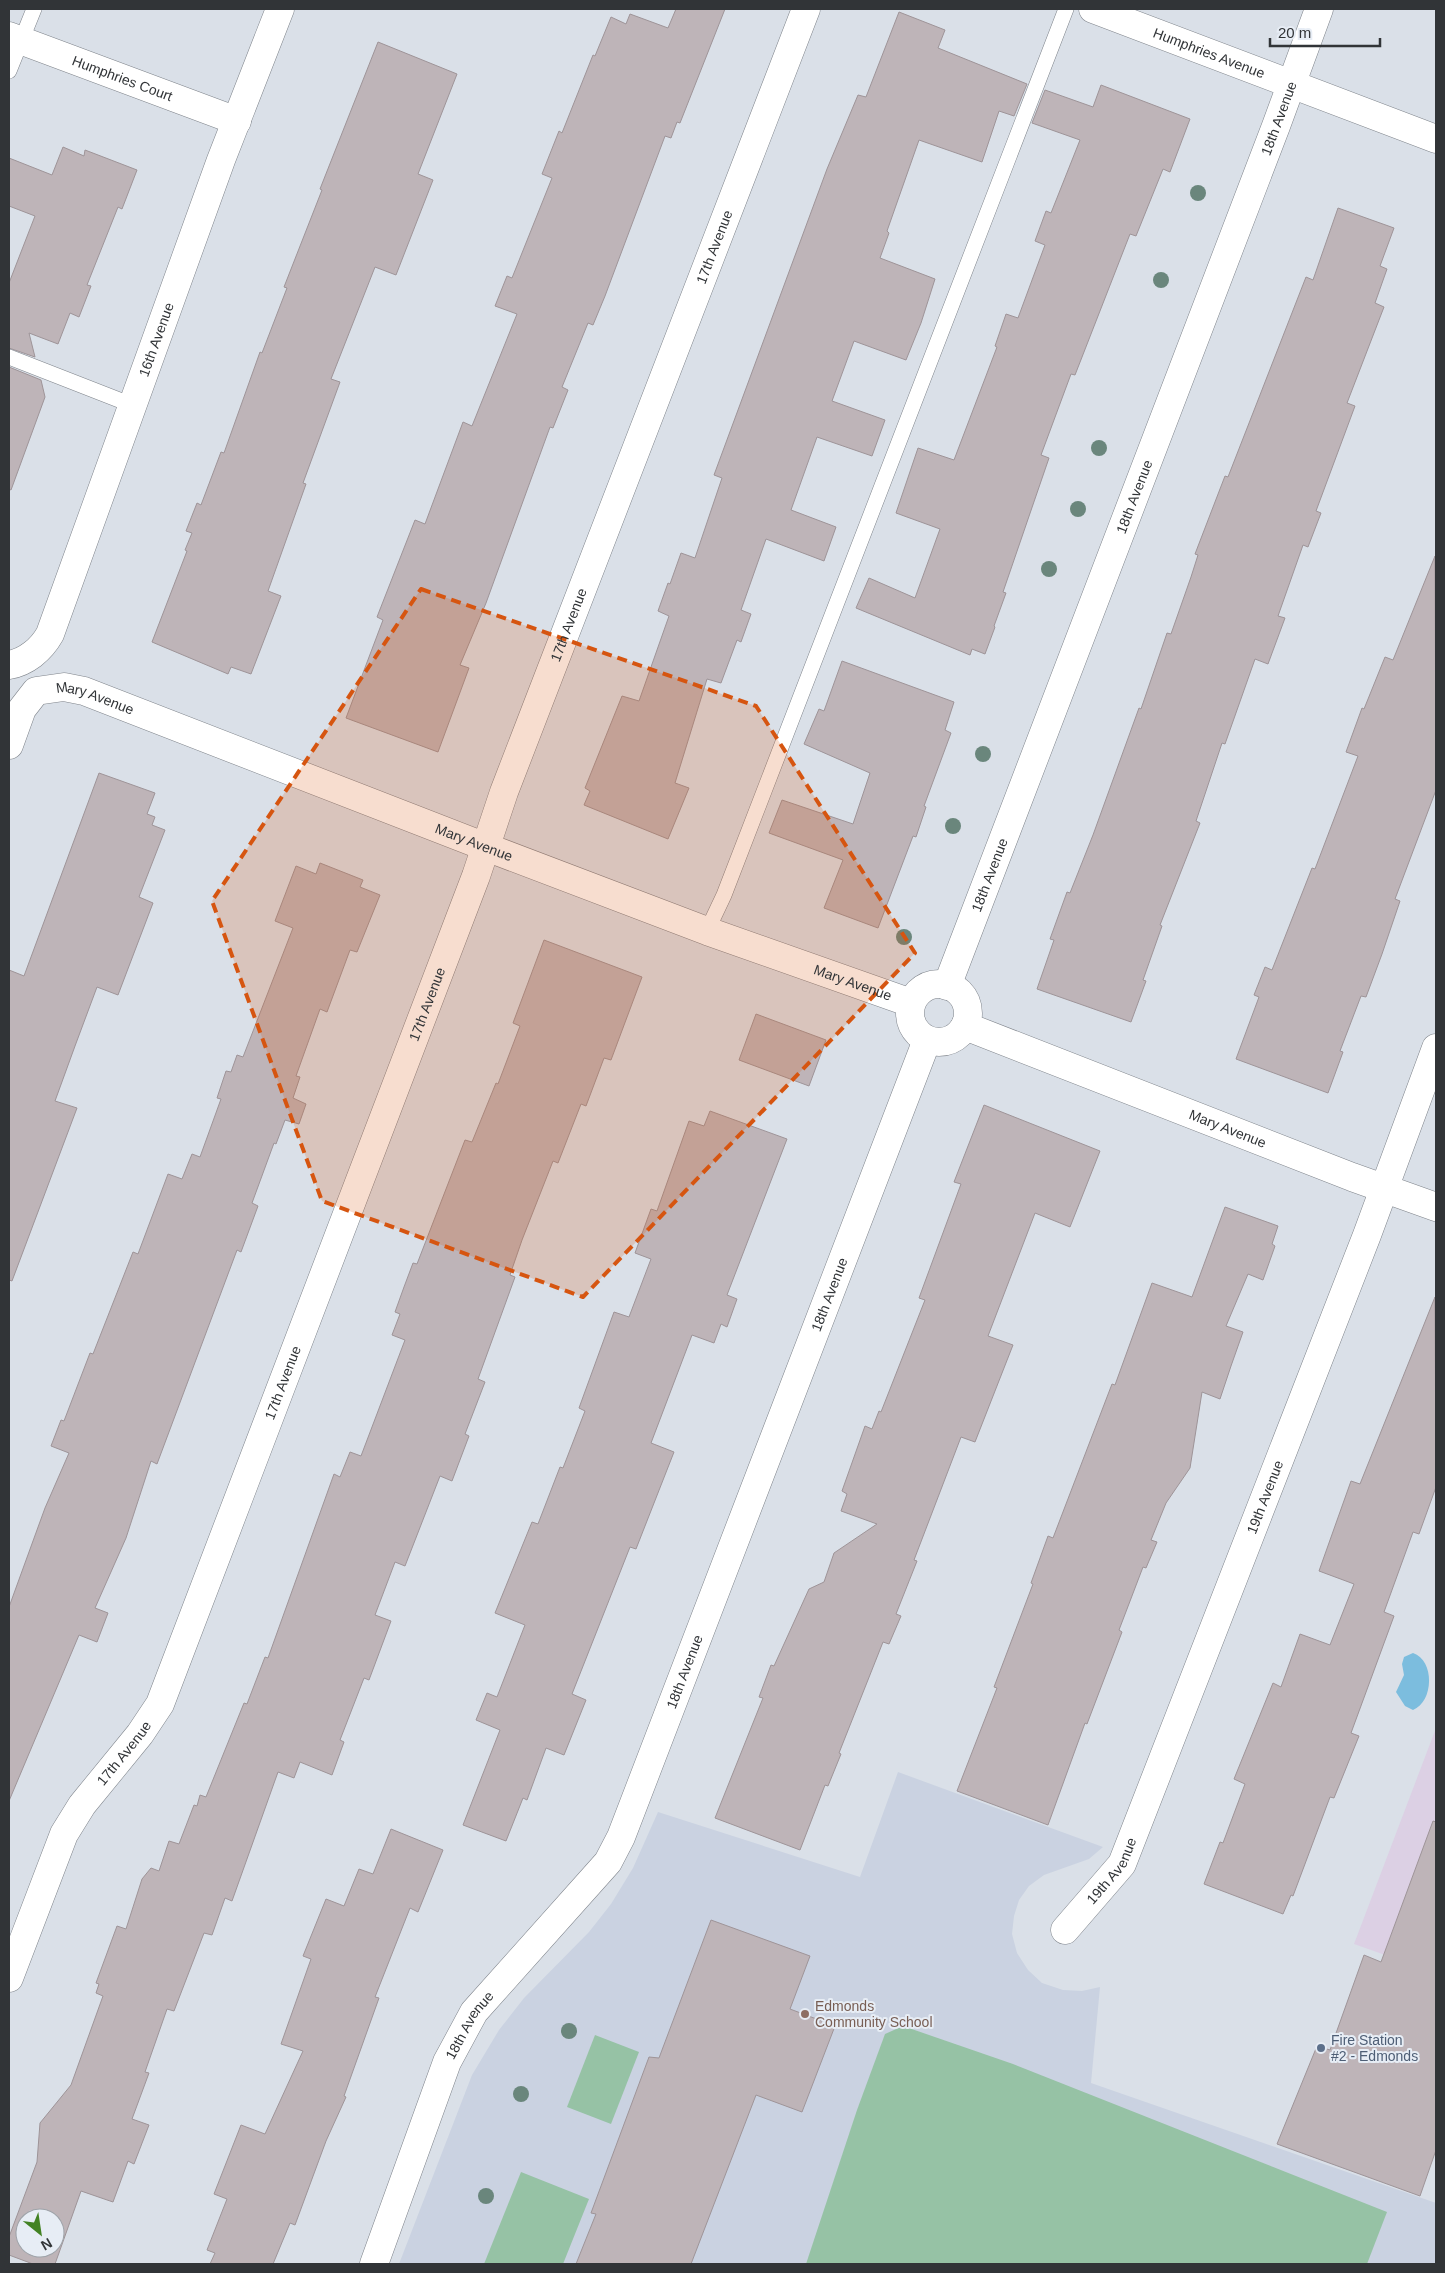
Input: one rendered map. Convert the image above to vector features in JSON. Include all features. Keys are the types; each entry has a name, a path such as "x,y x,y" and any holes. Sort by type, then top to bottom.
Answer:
{"street":[{"name":"16th Avenue","path":"15,664 45,643 50,634 132,405 280,9"},
{"name":"17th Avenue","path":"9,1978 64,1834 82,1805 140,1734 160,1704 486,847 504,792 806,9"},
{"name":"Humphries Avenue","path":"1093,9 1227,58 1436,139"},
{"name":"18th Avenue","path":"947,986 1319,9"},
{"name":"Humphries Court","path":"15,38 237,121"},
{"name":"Mary Avenue","path":"9,745 22,709 36,691 64,687 84,691 707,931 911,1004"},
{"path":"939,984 947,986 961,995 965,1002 967,1010 965,1026 953,1039 936,1042 927,1040 920,1035 910,1021 911,1004 922,990 939,984"},
{"name":"Mary Avenue","path":"965,1026 1436,1207"},
{"name":"18th Avenue","path":"374,2264 447,2062 474,2012 608,1862 621,1837 927,1040"},
{"name":"19th Avenue","path":"1065,1930 1122,1864 1367,1235 1436,1048"}],"lane":[{"path":"9,72 15,38 34,9"},
{"path":"707,931 731,877 1066,9"},
{"path":"9,357 132,405"}],"highlighted area":[{"path":"421,589 756,706 915,953 583,1297 322,1201 212,901"}],"shaded area":[{"path":"1436,1728 1436,1973 1354,1944"},
{"name":"Edmonds Community School","path":"898,1772 1103,1847 1089,1859 1044,1875 1029,1886 1019,1900 1014,1916 1012,1934 1017,1953 1028,1970 1042,1983 1063,1990 1082,1991 1100,1987 1091,2083 1436,2203 1436,2264 399,2264 472,2075 499,2030 524,1998 589,1932 611,1904 633,1868 658,1812 860,1877"}],"green space":[{"path":"903,2026 1013,2064 1387,2212 1367,2264 806,2264 857,2110 885,2034"},
{"path":"595,2035 639,2052 611,2124 567,2107"},
{"path":"521,2172 589,2199 563,2264 484,2264"}],"water":[{"path":"1413,1653 1420,1657 1425,1664 1429,1681 1425,1699 1420,1706 1413,1710 1405,1706 1396,1692 1404,1675 1402,1664 1404,1657"}],"building":[{"path":"676,9 725,9 680,123 677,122 671,138 665,136 605,296 593,325 588,323 562,387 568,390 553,428 550,427 486,603 460,665 469,668 438,752 346,718 383,620 377,617 415,520 425,524 463,422 472,426 517,314 495,306 507,276 512,278 552,178 542,174 559,131 562,133 593,55 595,56 611,17 626,24 630,14 668,28"},
{"path":"899,12 945,30 938,48 1027,84 1014,116 999,111 982,162 919,140 887,231 889,233 880,258 935,279 921,323 906,360 854,341 832,401 885,420 872,456 817,437 791,510 836,527 824,561 766,539 741,610 751,614 741,642 737,640 721,683 707,679 675,783 689,788 668,839 584,805 590,791 585,788 622,696 639,701 669,616 658,611 668,583 670,584 681,553 695,558 722,478 714,475 827,169 858,95 866,97"},
{"path":"378,42 457,74 418,174 433,180 396,275 375,267 331,379 340,382 303,483 306,484 268,591 281,596 251,674 231,667 228,674 152,642 187,551 185,550 192,533 186,531 197,503 201,505 221,452 224,453 260,352 262,353 287,288 284,287 322,190 320,189"},
{"path":"1101,85 1190,119 1170,172 1163,169 1136,236 1130,234 1075,375 1071,374 1041,455 1049,458 1003,592 1006,593 985,654 972,649 970,655 856,608 869,578 915,598 940,529 896,513 918,448 954,460 997,347 995,346 1006,314 1018,318 1045,245 1035,241 1046,211 1051,213 1080,140 1032,123 1045,90 1093,107"},
{"path":"63,147 84,156 85,150 137,170 122,209 118,207 87,285 91,286 79,317 70,313 58,344 29,333 35,357 9,348 9,283 35,216 9,206 9,158 52,175"},
{"path":"1338,208 1394,228 1380,266 1387,269 1375,303 1384,307 1347,403 1355,406 1316,511 1321,513 1308,547 1303,545 1278,616 1285,618 1268,664 1255,659 1225,744 1222,743 1196,821 1200,823 1160,925 1162,926 1143,980 1146,981 1131,1022 1037,989 1054,940 1050,939 1067,892 1070,893 1093,835 1139,708 1141,709 1167,633 1171,634 1198,555 1195,554 1225,476 1228,477 1306,277 1313,280"},
{"path":"9,367 41,380 45,397 11,490 9,489"},
{"path":"1435,556 1436,790 1395,899 1400,901 1382,954 1366,997 1361,996 1340,1051 1343,1052 1328,1093 1236,1059 1259,997 1254,995 1265,967 1272,970 1312,868 1315,869 1358,756 1346,752 1362,708 1364,709 1385,657 1393,660"},
{"path":"842,661 954,702 945,730 951,733 924,806 926,807 916,837 913,836 878,928 824,908 843,860 769,833 782,800 853,824 870,773 804,744 819,709 824,711"},
{"path":"99,773 155,793 147,814 155,817 152,825 165,830 139,897 153,903 118,995 97,987 55,1101 77,1108 12,1281 9,1280 9,970 24,976"},
{"path":"320,863 363,880 360,887 380,895 357,952 350,950 327,1012 320,1009 296,1076 300,1077 293,1098 306,1104 299,1124 285,1120 276,1144 274,1143 252,1203 258,1206 241,1252 237,1250 157,1464 151,1461 126,1538 95,1608 108,1613 97,1642 79,1635 9,1801 9,1607 45,1508 69,1453 51,1446 61,1420 64,1421 90,1353 93,1354 133,1252 138,1254 168,1174 182,1179 192,1154 200,1157 221,1099 217,1098 226,1071 231,1072 237,1055 243,1057 293,928 275,921 296,866 316,874"},
{"path":"544,940 642,977 611,1060 604,1058 586,1106 581,1104 558,1163 553,1161 522,1240 510,1275 515,1277 478,1379 485,1382 465,1434 469,1436 452,1481 440,1476 405,1566 395,1562 375,1615 391,1621 369,1680 364,1678 340,1740 344,1742 332,1775 300,1762 294,1778 278,1772 232,1901 225,1898 212,1935 204,1933 174,2011 167,2009 145,2072 149,2073 132,2119 149,2125 134,2164 128,2161 113,2202 81,2191 65,2236 65,2208 20,2208 37,2162 40,2123 71,2085 103,1996 96,1993 99,1984 96,1983 117,1926 126,1929 142,1879 151,1868 159,1871 169,1841 179,1844 194,1805 197,1806 200,1795 206,1797 244,1703 247,1704 265,1657 268,1658 334,1474 340,1477 350,1452 361,1456 405,1340 392,1335 400,1314 395,1312 413,1263 417,1264 465,1140 472,1142 496,1083 498,1084 520,1026 513,1023"},
{"path":"756,1014 826,1040 809,1086 739,1060"},
{"path":"984,1105 1100,1151 1070,1227 1035,1213 988,1336 1013,1345 975,1442 961,1437 914,1560 917,1561 896,1614 901,1616 889,1644 883,1642 839,1753 841,1754 828,1786 825,1785 800,1850 715,1818 763,1698 759,1697 771,1665 774,1666 809,1589 824,1582 834,1553 877,1524 841,1511 847,1494 842,1491 865,1426 872,1429 879,1411 881,1412 925,1300 919,1298 961,1184 954,1182"},
{"path":"710,1111 787,1139 727,1295 737,1299 727,1327 721,1324 714,1343 692,1335 651,1443 674,1452 636,1549 630,1547 572,1694 586,1700 564,1755 546,1748 527,1800 523,1798 506,1841 463,1825 500,1730 476,1720 487,1693 497,1697 525,1625 495,1613 532,1522 538,1524 560,1467 563,1468 585,1411 579,1408 614,1312 629,1317 651,1259 635,1253 651,1209 657,1211 689,1121 704,1126"},
{"path":"1225,1207 1278,1226 1272,1244 1275,1246 1263,1280 1248,1274 1226,1326 1243,1332 1220,1399 1202,1392 1190,1468 1166,1503 1151,1540 1157,1542 1146,1568 1143,1567 1119,1630 1122,1632 1087,1724 1085,1723 1048,1825 957,1791 997,1688 994,1687 1033,1584 1031,1583 1048,1536 1053,1538 1112,1384 1115,1385 1152,1283 1192,1297"},
{"path":"1435,1297 1436,1487 1419,1534 1413,1532 1384,1612 1394,1616 1351,1733 1359,1736 1334,1798 1330,1797 1293,1896 1291,1895 1283,1914 1204,1884 1220,1842 1223,1843 1245,1784 1234,1779 1273,1683 1281,1687 1300,1634 1330,1645 1354,1584 1319,1571 1351,1481 1360,1484"},
{"path":"1433,1821 1436,1822 1436,2150 1420,2196 1277,2144 1317,2046 1330,2050 1364,1955 1381,1962"},
{"path":"391,1829 443,1850 418,1912 410,1908 375,1997 379,1998 344,2096 346,2097 326,2141 295,2225 290,2223 273,2264 210,2264 215,2253 207,2250 227,2199 214,2194 241,2125 265,2134 303,2051 281,2044 311,1959 303,1956 326,1899 344,1906 359,1869 373,1874"},
{"path":"711,1920 810,1956 790,2009 835,2026 802,2112 756,2095 691,2264 576,2264 596,2214 591,2213 649,2057 659,2058"},
{"path":"15,2221 15,2257 9,2255 9,2237"},
{"path":"17,2258 57,2258 55,2264 33,2264"}],"place":[{"name":"Edmonds Community School","path":"805,2014"},
{"name":"Fire Station #2 - Edmonds","path":"1321,2048"}]}
